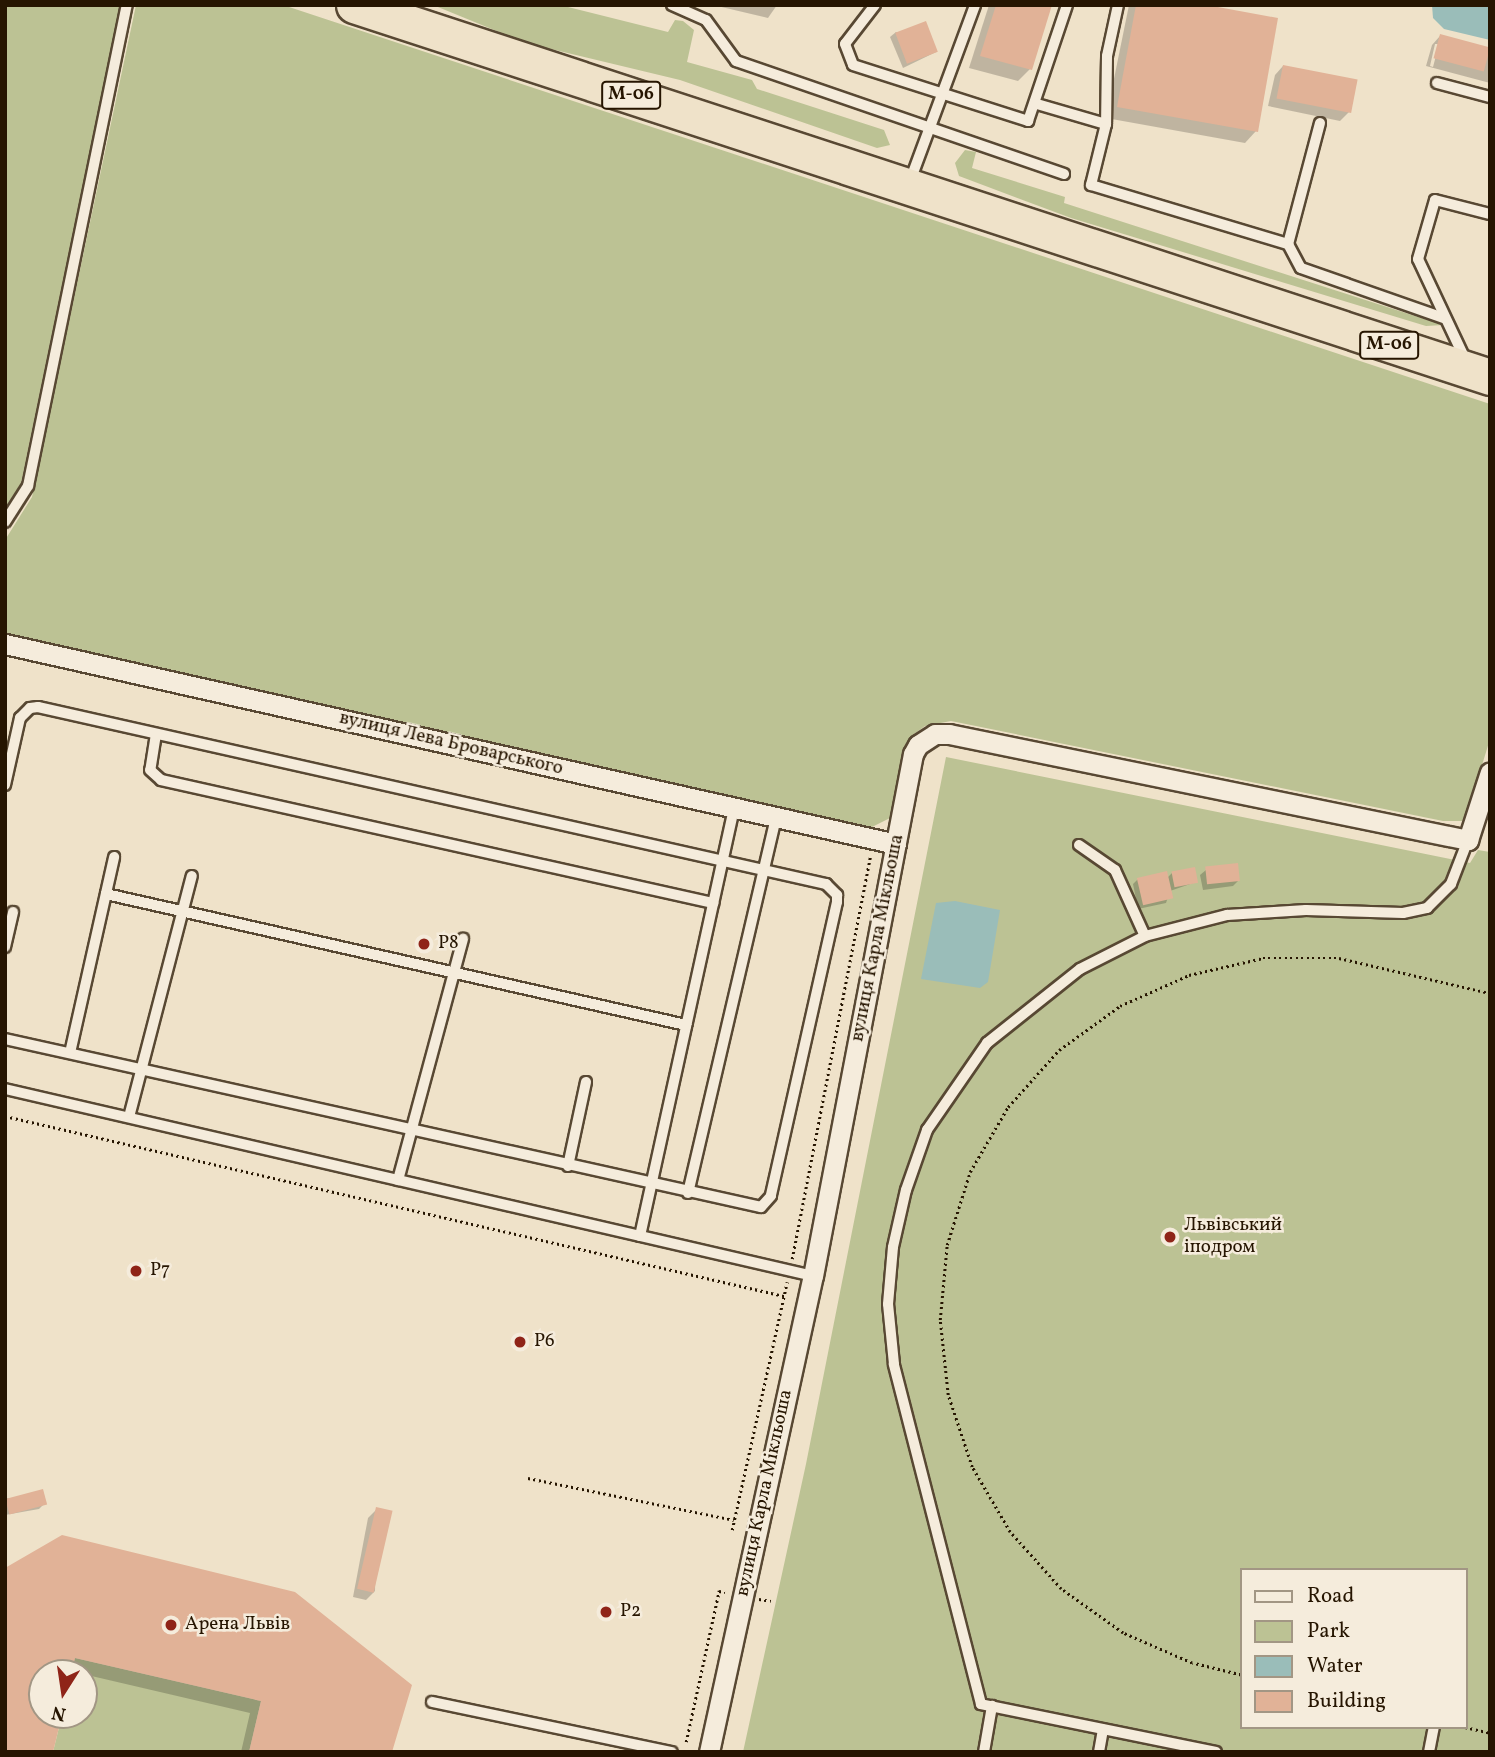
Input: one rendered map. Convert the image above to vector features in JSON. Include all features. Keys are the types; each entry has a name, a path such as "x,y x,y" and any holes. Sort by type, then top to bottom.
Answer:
{"highway":[{"name":"М-06","path":"354,5 908,185 1289,314 1480,369"}],"street":[{"name":"вулиця Лева Броварського","path":"5,643 896,844"},
{"name":"вулиця Карла Мікльоша","path":"709,1752 813,1276 913,754 926,738 949,734 1468,840"},
{"path":"1468,840 1490,772"}],"lane":[{"path":"5,522 28,486 127,5"},
{"path":"672,5 706,20 736,61 1064,174"},
{"path":"875,5 845,44 853,65 1021,121 1032,118 1067,5"},
{"path":"908,185 975,5"},
{"path":"1118,5 1107,56 1106,124 1091,185 1288,244"},
{"path":"1437,83 1490,97"},
{"path":"1037,104 1106,124"},
{"path":"1320,123 1288,244 1301,268 1444,318"},
{"path":"1480,369 1444,318 1418,259 1435,200 1490,214"},
{"path":"5,785 20,718 30,708 826,884 836,895 837,902 771,1196 761,1207 688,1193 5,1039"},
{"path":"156,734 150,770 161,780 713,903"},
{"path":"640,1236 734,808"},
{"path":"688,1193 776,817"},
{"path":"1216,1752 981,1704 902,1400 888,1304 893,1247 928,1130 987,1043 1080,969 1144,936 1227,915 1306,910 1403,913 1427,908 1451,884 1468,840"},
{"path":"1079,845 1115,870 1144,936"},
{"path":"70,1054 114,858"},
{"path":"129,1117 192,876"},
{"path":"106,894 686,1025"},
{"path":"5,947 13,912"},
{"path":"398,1180 463,939"},
{"path":"568,1166 586,1082"},
{"path":"5,1089 813,1276"},
{"path":"432,1702 672,1752"},
{"path":"984,1752 992,1706"},
{"path":"1099,1752 1103,1729"},
{"path":"1429,1752 1434,1729"}],"path":[{"path":"732,1530 789,1272 874,839"},
{"path":"1240,1675 1192,1663 1123,1633 1061,1589 1010,1532 972,1467 948,1395 940,1320 947,1245 970,1172 1008,1107 1059,1050 1120,1006 1189,975 1263,958 1339,958 1490,993"},
{"path":"5,1116 784,1296"},
{"path":"528,1478 734,1520"},
{"path":"685,1742 719,1591"},
{"path":"1467,1727 1490,1733"}],"green space":[{"path":"5,5 120,5 21,484 5,508"},
{"path":"136,5 283,5 1490,404 1490,739 1468,811 1462,821 1443,821 951,721 925,726 914,734 906,745 890,818 868,829 5,633 5,540 32,497"},
{"path":"433,5 560,5 668,32 675,20 683,21 694,30 687,62 752,80 757,89 884,130 890,145 877,148 680,80 526,43"},
{"path":"965,150 976,152 972,168 1065,197 1064,203 1443,325 1426,326 1071,218 959,176 955,163"},
{"name":"Львівський іподром","path":"946,757 1470,863 1478,850 1490,852 1490,1752 743,1752 806,1464"},
{"path":"98,1663 261,1701 249,1752 53,1752 59,1729 98,1729"}],"water":[{"path":"1432,5 1490,5 1490,40 1444,29 1433,18"},
{"path":"955,901 1000,910 988,982 980,988 921,979 936,903"}],"building":[{"path":"996,5 1052,5 1032,70 980,56"},
{"path":"1136,5 1207,5 1278,18 1258,132 1117,107"},
{"path":"926,21 938,52 907,64 895,33"},
{"path":"1440,34 1490,47 1484,72 1434,58"},
{"path":"1283,65 1358,80 1351,113 1277,98"},
{"path":"1238,863 1240,881 1207,884 1205,866"},
{"path":"1195,867 1198,883 1174,887 1171,872"},
{"path":"1167,871 1173,898 1143,905 1137,878"},
{"path":"43,1489 47,1504 9,1515 5,1499"},
{"path":"376,1507 393,1511 374,1593 357,1589"},
{"name":"Арена Львів","path":"62,1535 295,1592 412,1685 392,1752 249,1752 261,1701 98,1663 98,1659 75,1658 28,1659 28,1729 59,1729 53,1752 5,1752 5,1568"}],"place":[{"name":"P8","path":"424,944"},
{"name":"Львівський іподром","path":"1170,1237"},
{"name":"P7","path":"136,1271"},
{"name":"P6","path":"520,1342"},
{"name":"P2","path":"606,1612"},
{"name":"Арена Львів","path":"171,1625"}]}
